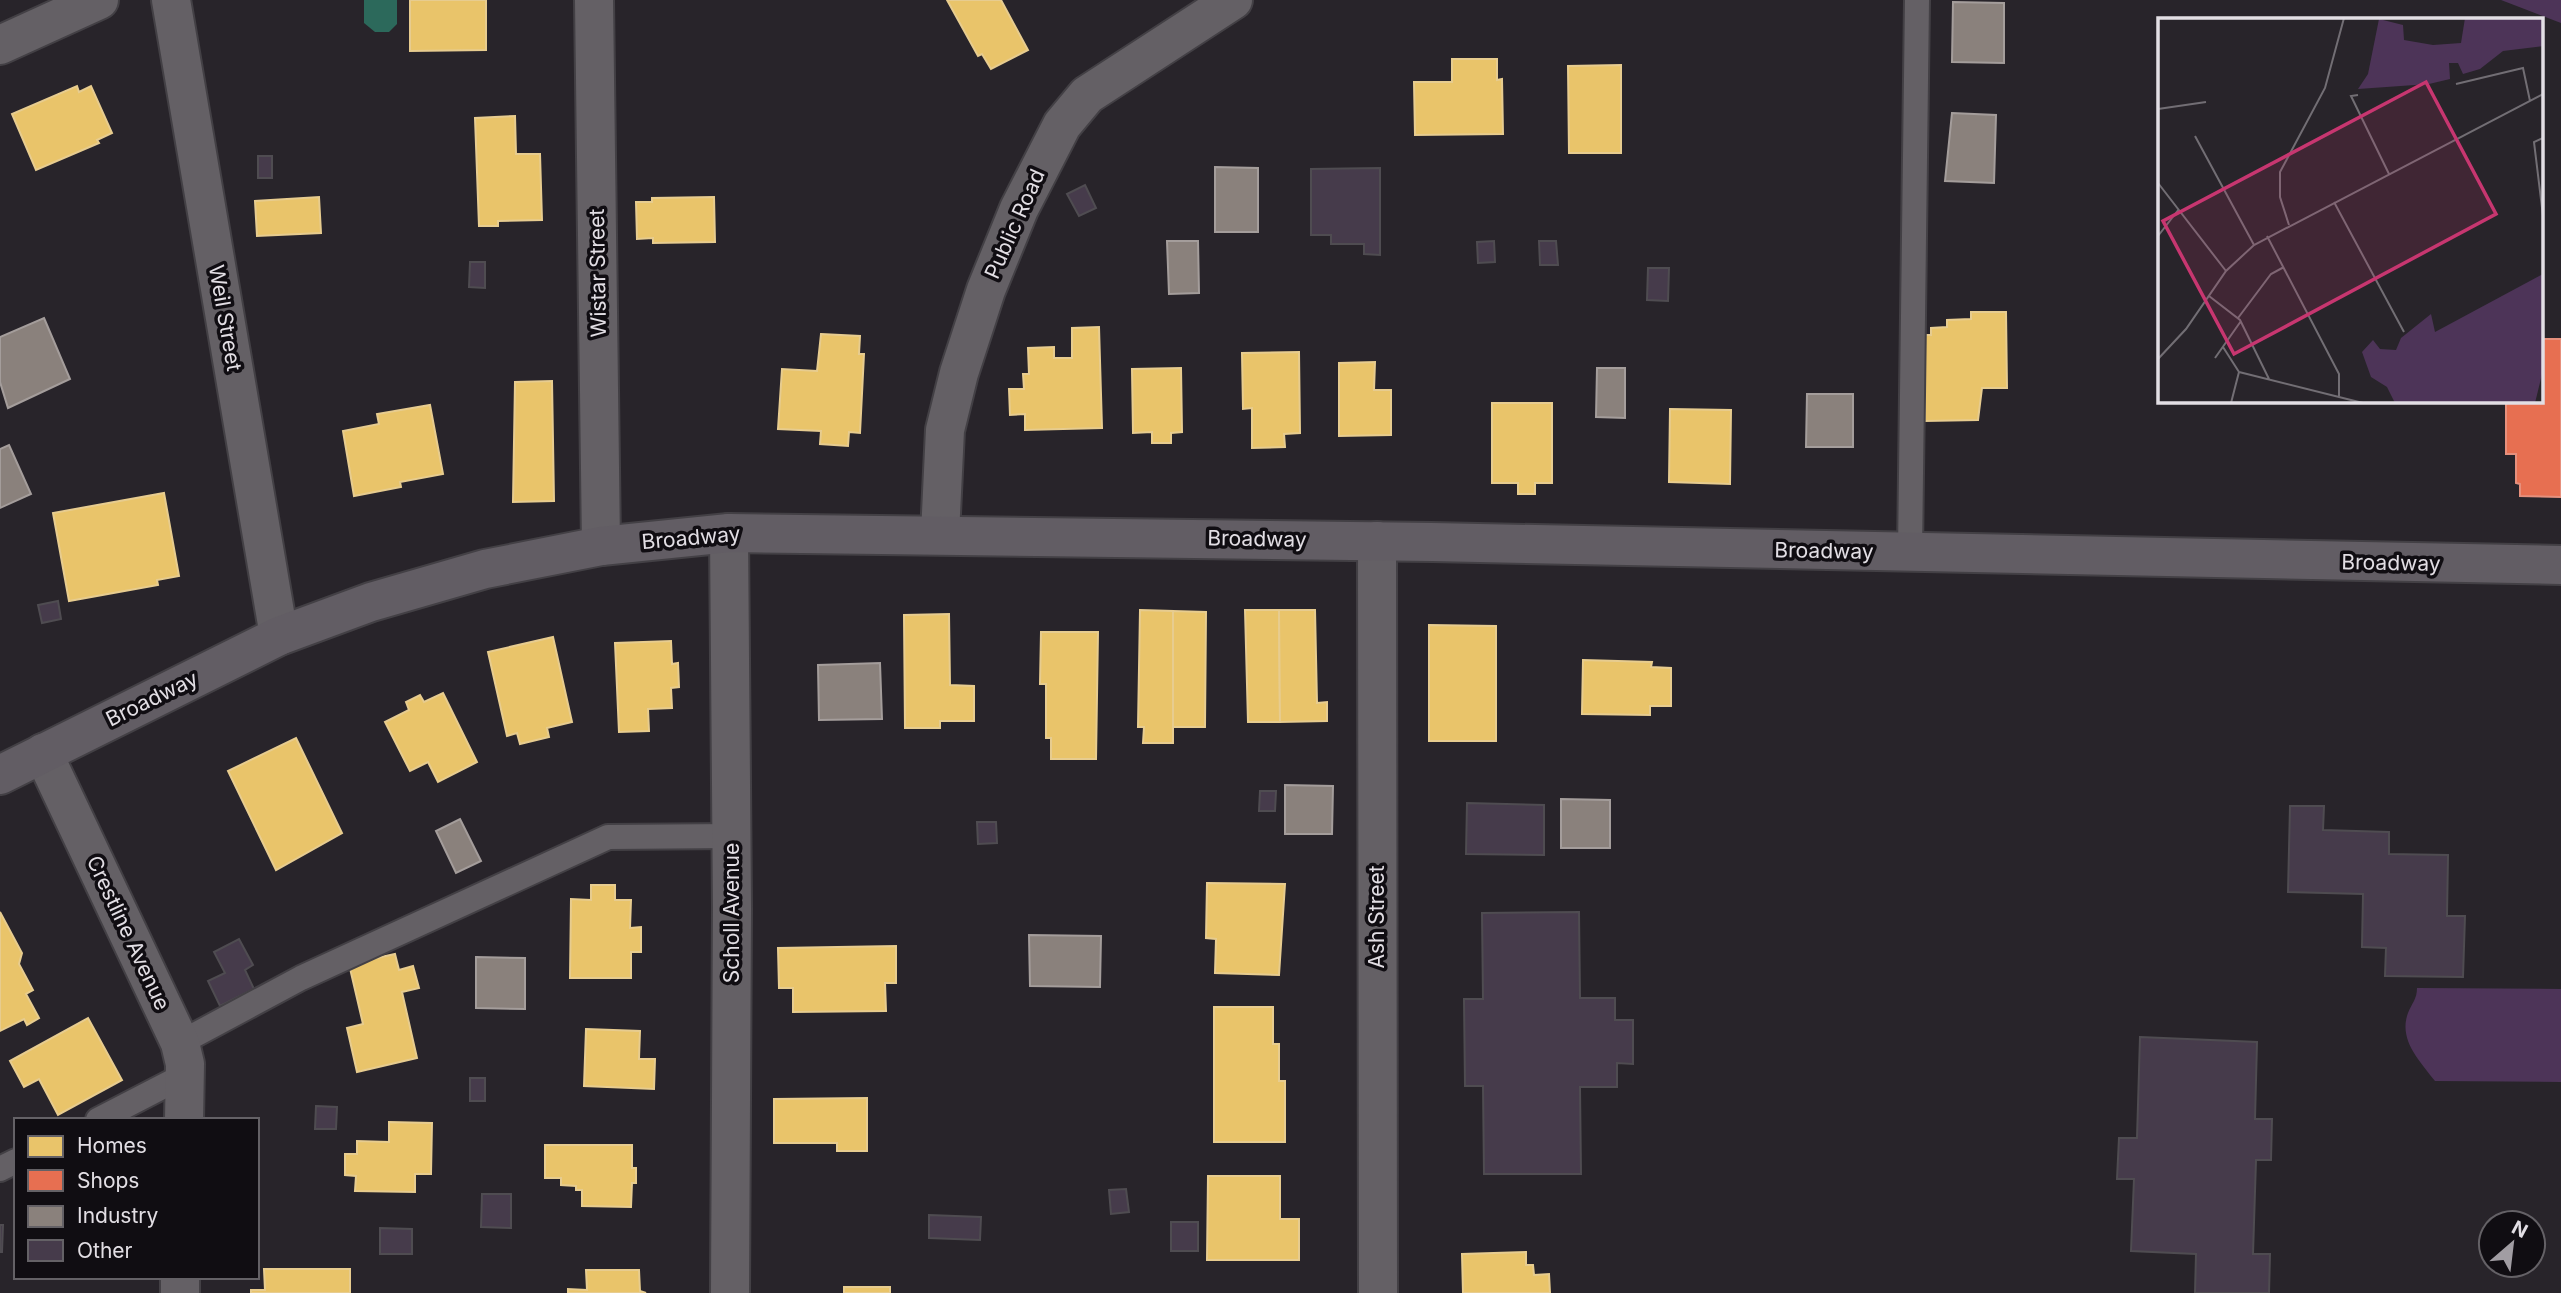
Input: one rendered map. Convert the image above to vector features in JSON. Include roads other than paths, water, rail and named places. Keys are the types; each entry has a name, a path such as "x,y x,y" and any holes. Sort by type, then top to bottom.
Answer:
{"main road":[{"name":"Broadway","path":"0,775 279,636 370,602 485,569 601,546 729,533 1377,541 2561,565"}],"street":[{"path":"0,45 99,0"},
{"name":"Weil Street","path":"171,0 279,636"},
{"name":"Wistar Street","path":"594,0 601,546"},
{"name":"Public Road","path":"940,534 946,430 959,373 986,290 1019,209 1062,125 1087,95 1233,0"},
{"name":"Scholl Avenue","path":"729,533 732,836 730,1293"},
{"name":"Ash Street","path":"1377,541 1378,1293"},
{"name":"Crestline Avenue","path":"43,753 183,1059 184,1118"}],"lane":[{"path":"1910,553 1917,0"},
{"path":"101,1118 301,978 608,837 732,836"}]}
